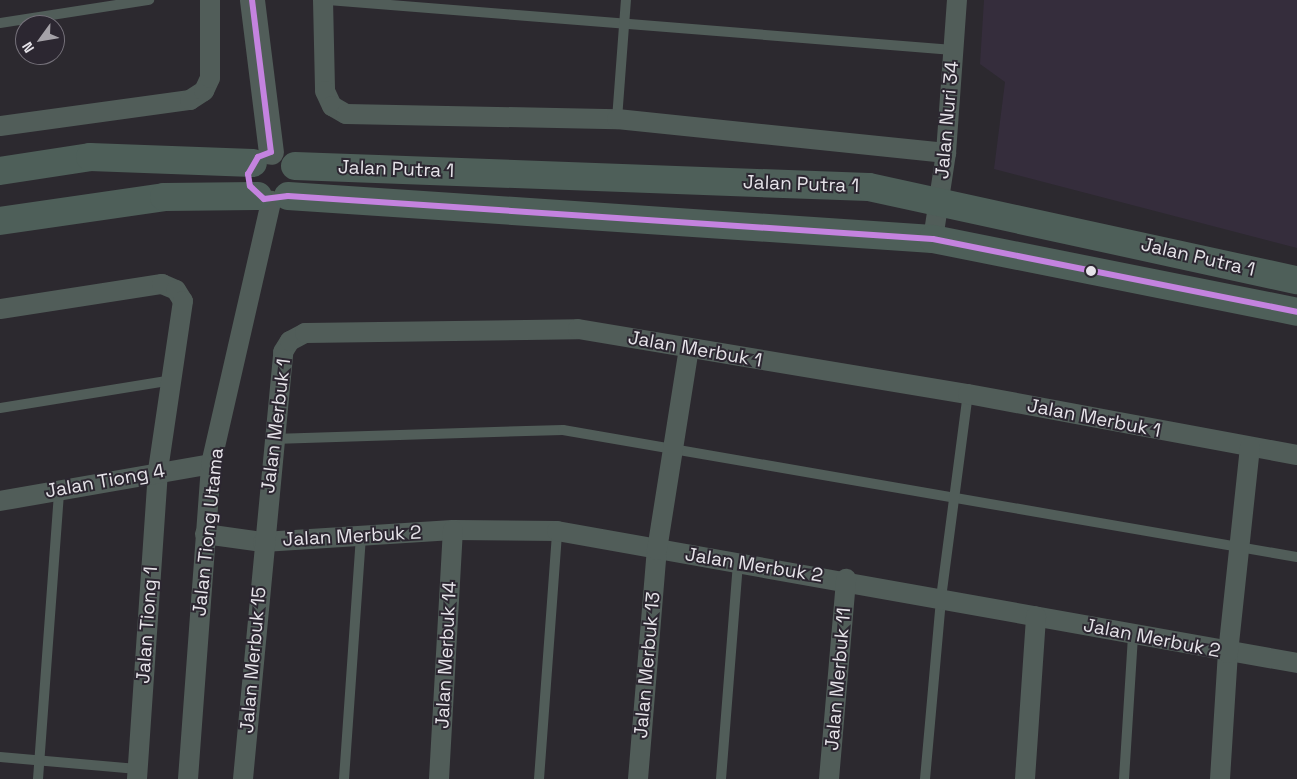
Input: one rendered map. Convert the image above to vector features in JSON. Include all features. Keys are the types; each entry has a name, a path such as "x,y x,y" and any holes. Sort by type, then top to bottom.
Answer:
{"main road":[{"path":"0,170 90,157 289,158 295,166 295,187 272,198 249,180 262,158"},
{"name":"Jalan Putra 1","path":"295,166 869,187 940,199 1297,280"},
{"name":"Jalan Putra 1","path":"0,221 164,196 272,198 933,239 1297,312"}],"street":[{"path":"0,126 190,100 204,91 210,78 210,0"},
{"path":"252,0 262,158"},
{"path":"323,0 325,91 332,106 346,114 617,119 946,153"},
{"name":"Jalan Nuri 34","path":"933,239 946,153 957,0"},
{"name":"Jalan Tiong Utama","path":"188,779 211,464 272,198"},
{"name":"Jalan Tiong 1","path":"0,309 162,284 176,290 184,307 158,471 137,774"},
{"name":"Jalan Merbuk 1","path":"263,542 283,352 290,341 305,333 578,329 968,394 1297,455"},
{"name":"Jalan Merbuk 13","path":"638,779 657,550 689,349"},
{"path":"1220,779 1228,653 1250,447"},
{"name":"Jalan Tiong 4","path":"0,501 158,471 211,464"},
{"name":"Jalan Merbuk 2","path":"205,534 263,542 453,530 557,531 657,550 738,560 846,579 1228,653 1297,663"},
{"name":"Jalan Merbuk 14","path":"439,779 453,530"},
{"name":"Jalan Merbuk 15","path":"243,779 263,542"},
{"name":"Jalan Merbuk 11","path":"829,779 846,579"},
{"path":"1025,779 1036,616"}],"lane":[{"path":"0,24 149,0"},
{"path":"328,0 624,22 953,50"},
{"path":"617,119 626,0"},
{"path":"0,408 173,380"},
{"path":"925,779 941,598 968,394"},
{"path":"273,439 564,430 954,500 1297,557"},
{"path":"38,779 59,490"},
{"path":"539,779 557,531"},
{"path":"344,779 361,536"},
{"path":"721,779 738,560"},
{"path":"1124,779 1133,635"},
{"path":"0,757 137,774"}],"shaded area":[{"path":"984,0 1297,0 1297,248 994,169 1005,82 980,64"}],"transit line":[{"path":"252,0 271,152 258,157 248,174 250,186 264,199 288,196 933,239 1297,312"}]}
